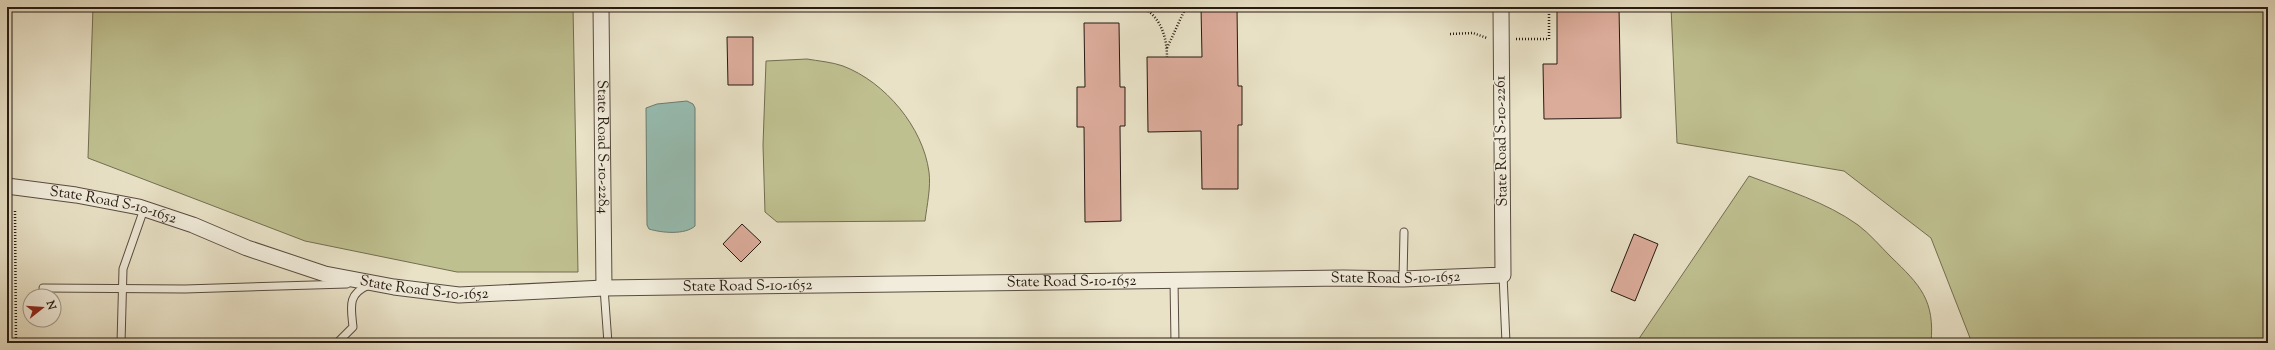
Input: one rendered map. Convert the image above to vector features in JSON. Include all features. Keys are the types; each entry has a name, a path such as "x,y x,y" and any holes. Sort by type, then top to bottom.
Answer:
{"street":[{"name":"State Road S-10-2284","path":"601,7 604,288"},
{"name":"State Road S-10-2261","path":"1501,7 1504,275"},
{"name":"State Road S-10-1652","path":"7,186 76,195 144,209 192,224 248,248 325,274 373,283 459,295 604,288 1174,282 1343,278 1403,279 1504,275"}],"lane":[{"path":"121,343 121,288 126,258 144,209"},
{"path":"1403,279 1404,232"},
{"path":"1504,275 1506,343"},
{"path":"1174,282 1175,343"},
{"path":"62,288 185,289 373,283"},
{"path":"338,343 353,327 350,304 354,295 360,288 373,283"},
{"path":"604,288 608,343"}],"path":[{"path":"1064,8 1120,7"},
{"path":"1140,7 1148,10 1162,27 1167,48 1167,57"},
{"path":"1167,48 1186,7"},
{"path":"15,211 16,343"}],"green space":[{"path":"93,7 573,7 578,272 457,272 305,241 88,158"},
{"path":"1671,7 2268,7 2268,343 1972,343 1931,238 1844,171 1677,143"},
{"path":"807,59 843,66 859,73 873,83 900,108 919,139 929,172 930,184 925,221 777,222 765,212 763,145 766,61"},
{"path":"1749,176 1819,203 1846,217 1867,232 1910,276 1923,294 1931,315 1931,343 1636,343"}],"water":[{"path":"687,101 693,104 695,108 695,226 691,229 679,232 649,229 647,225 646,108 657,104"}],"building":[{"path":"1201,7 1237,7 1238,86 1242,86 1242,125 1238,125 1238,189 1202,189 1201,131 1148,132 1147,57 1202,57"},
{"path":"1557,7 1619,7 1621,118 1544,119 1543,64 1557,64"},
{"path":"1084,23 1119,23 1120,87 1125,87 1125,126 1120,126 1121,221 1085,222 1084,127 1077,127 1077,87 1085,87"},
{"path":"727,37 753,37 753,85 728,85"},
{"path":"742,224 761,242 741,262 723,244"},
{"path":"1634,234 1658,244 1635,301 1611,291"}]}
